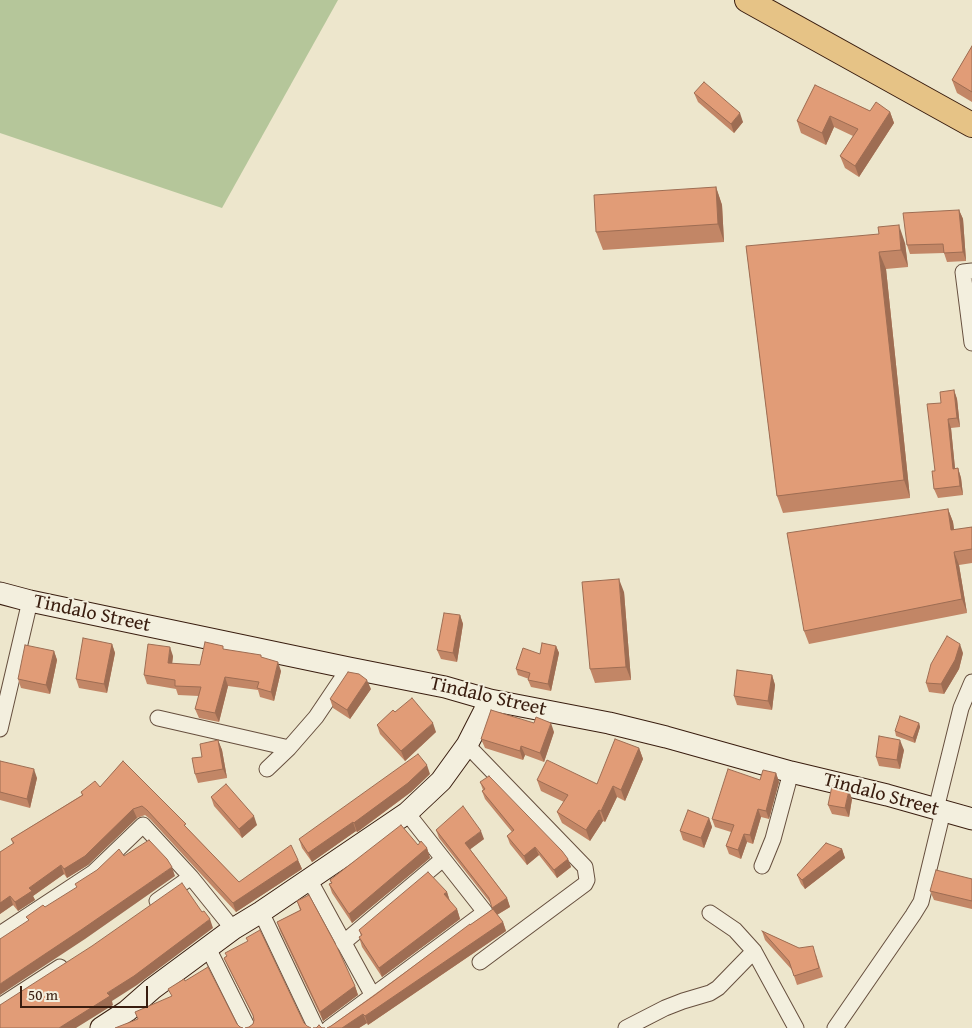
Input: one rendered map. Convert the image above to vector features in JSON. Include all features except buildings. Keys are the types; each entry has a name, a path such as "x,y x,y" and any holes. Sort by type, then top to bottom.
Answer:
{"main road":[{"path":"747,0 972,125"},
{"name":"Tindalo Street","path":"0,593 445,687 490,700 609,723 972,819"},
{"path":"101,1028 127,1011 152,989 233,930 407,813 441,781 467,745 490,700"}],"street":[{"path":"972,272 963,272 972,343"},
{"path":"0,729 30,600"},
{"path":"267,770 316,717 350,668"},
{"path":"835,1028 921,902 940,810 967,709 972,682"},
{"path":"158,718 289,748"},
{"path":"467,745 585,867 587,880 585,884 480,962"},
{"path":"762,866 773,839 791,772"},
{"path":"329,1028 485,912 407,813"},
{"path":"0,934 94,872 143,825 191,877 233,930"},
{"path":"343,943 443,859"},
{"path":"144,910 191,877"},
{"path":"309,879 372,996"},
{"path":"261,912 316,1028"},
{"path":"710,914 735,930 754,952 796,1028"},
{"path":"208,948 248,1028"},
{"path":"626,1028 665,1008 710,993 718,988 754,952"},
{"path":"0,1006 74,958"}],"green space":[{"path":"0,0 338,0 222,208 0,133"}]}
